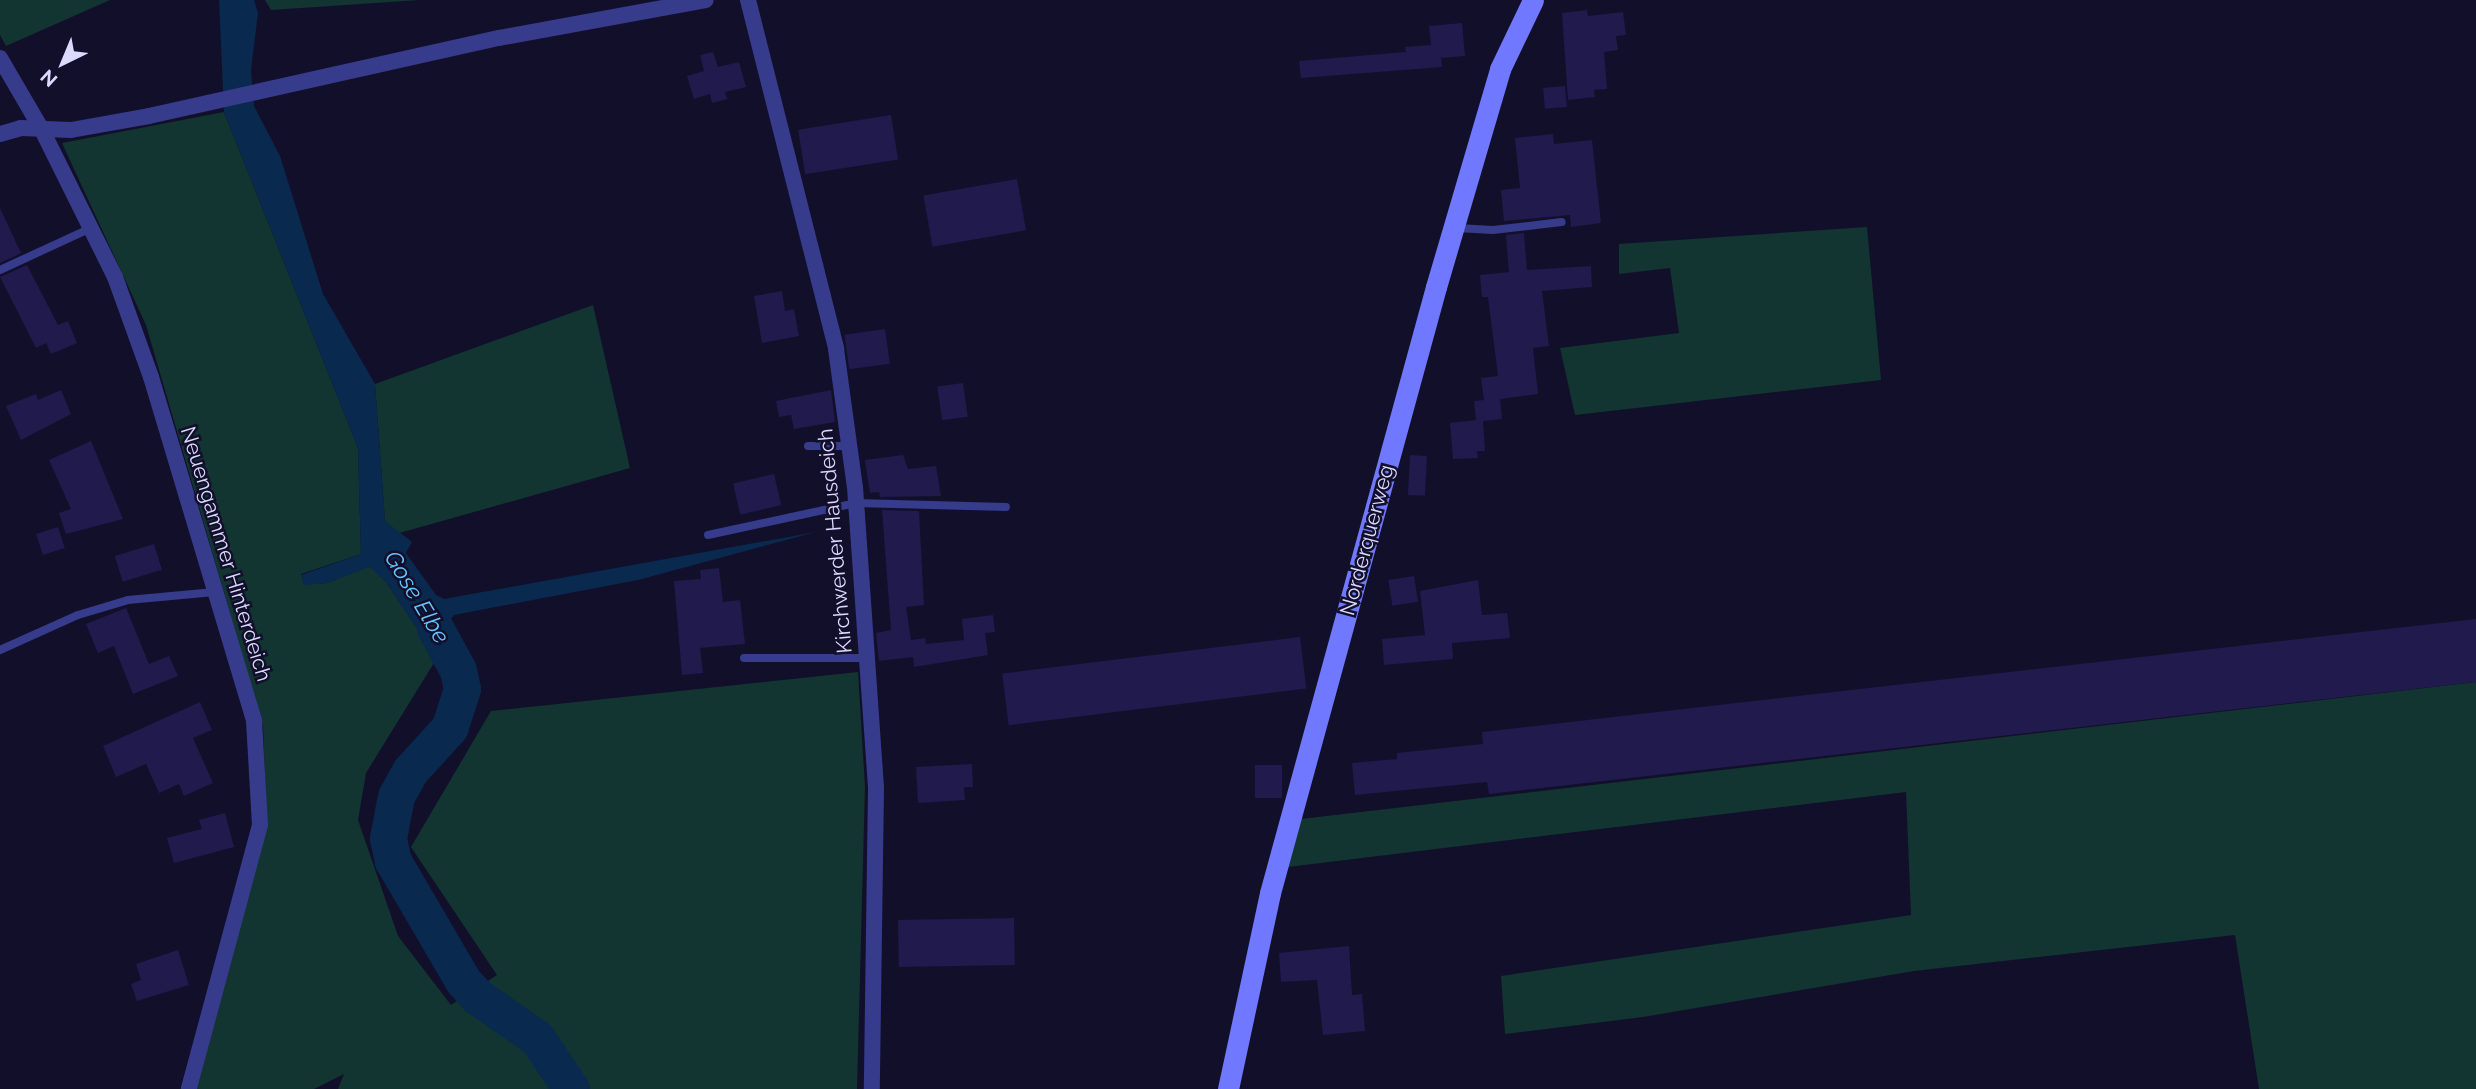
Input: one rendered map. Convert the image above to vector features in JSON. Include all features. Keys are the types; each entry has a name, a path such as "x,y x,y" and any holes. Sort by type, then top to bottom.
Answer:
{"street":[{"path":"0,134 21,128 42,130 107,124 499,38 706,0"},
{"name":"Kirchwerder Hausdeich","path":"748,0 836,349 856,503 876,788 872,1089"},
{"name":"Norderquerweg","path":"1228,1089 1270,892 1454,228 1500,69 1533,0"},
{"name":"Neuengammer Hinterdeich","path":"0,58 42,130 115,277 151,377 254,721 260,825 189,1089"}],"lane":[{"path":"1454,228 1493,230 1562,222"},
{"path":"0,270 91,228"},
{"path":"808,446 849,446"},
{"path":"708,535 856,503 1006,507"},
{"path":"0,650 78,615 128,600 215,592"},
{"path":"744,658 866,658"}],"green space":[{"path":"0,0 110,0 6,46 0,35"},
{"path":"265,0 420,0 271,10"},
{"path":"224,112 358,448 361,554 301,574 304,584 327,583 370,566 386,582 437,658 366,773 358,820 398,936 451,1005 497,975 411,847 491,711 858,672 865,787 857,1089 338,1089 344,1074 314,1089 197,1089 267,826 263,726 146,325 62,143"},
{"path":"1867,227 1881,380 1575,415 1560,348 1679,333 1670,268 1619,274 1619,244"},
{"path":"593,305 630,468 396,534 385,521 375,384"},
{"path":"2476,682 2476,1089 2259,1089 2235,935 1914,971 1643,1017 1505,1034 1501,976 1911,915 1906,792 1288,867 1301,819"}],"water":[{"path":"219,0 254,0 258,13 251,70 254,106 280,156 323,294 375,384 385,521 412,542 406,553 436,595 444,599 816,532 638,580 454,615 449,621 458,670 437,658 386,582 370,567 327,583 304,585 301,575 361,554 358,448 224,112"}],"building":[{"path":"1587,10 1588,16 1623,12 1626,35 1616,36 1618,50 1604,52 1607,89 1594,90 1595,97 1568,100 1562,13"},
{"path":"1462,23 1465,56 1441,58 1442,67 1301,78 1299,61 1406,52 1405,47 1431,45 1429,26"},
{"path":"713,52 718,67 739,62 746,87 725,92 727,99 712,103 710,94 694,99 687,76 704,71 700,55"},
{"path":"1565,86 1567,107 1545,109 1543,88"},
{"path":"891,115 898,159 805,174 798,130"},
{"path":"1553,134 1554,144 1592,140 1601,223 1571,227 1570,215 1504,221 1501,190 1520,188 1515,138"},
{"path":"1017,179 1026,230 932,247 923,195"},
{"path":"0,208 21,253 0,263"},
{"path":"1524,233 1527,270 1591,266 1592,287 1542,291 1549,346 1533,348 1538,394 1500,399 1502,419 1483,421 1485,451 1477,451 1478,458 1453,459 1450,423 1476,420 1474,401 1484,400 1481,378 1498,376 1488,297 1482,297 1480,275 1509,272 1506,235"},
{"path":"27,265 58,325 68,321 77,343 51,354 46,343 36,348 0,277"},
{"path":"782,291 785,311 794,309 799,336 762,343 754,296"},
{"path":"885,329 890,364 849,369 844,335"},
{"path":"963,383 968,417 942,420 937,387"},
{"path":"61,390 71,414 21,440 6,406 36,394 38,400"},
{"path":"831,390 835,422 794,429 791,415 779,417 776,401"},
{"path":"91,441 123,519 66,534 59,513 71,509 49,460"},
{"path":"903,455 908,469 936,466 941,496 880,497 879,492 870,493 865,460"},
{"path":"1410,455 1427,456 1425,496 1408,495"},
{"path":"774,474 781,505 740,515 733,483"},
{"path":"882,510 919,511 924,605 906,607 911,640 925,638 926,644 964,640 962,619 993,615 995,632 985,633 988,655 914,667 913,657 879,661 876,633 891,630"},
{"path":"58,527 65,548 43,555 36,534"},
{"path":"154,544 162,570 123,582 115,556"},
{"path":"719,568 723,602 740,600 745,644 700,648 703,673 682,675 674,581 701,579 700,570"},
{"path":"1414,576 1418,602 1392,606 1388,580"},
{"path":"1478,580 1482,615 1507,613 1510,638 1452,643 1453,659 1384,665 1382,639 1425,635 1420,591"},
{"path":"126,608 149,664 169,656 178,676 133,694 114,646 98,653 86,624"},
{"path":"2476,619 2476,682 1489,794 1487,782 1355,795 1352,763 1397,759 1397,753 1483,744 1482,732"},
{"path":"1300,637 1306,689 1009,725 1002,674"},
{"path":"200,702 212,730 193,738 213,783 184,796 179,784 159,793 146,764 116,777 103,746"},
{"path":"972,764 973,787 964,787 965,800 918,803 916,767"},
{"path":"1255,765 1282,765 1282,798 1255,798"},
{"path":"225,813 234,847 174,863 167,838 202,829 199,820"},
{"path":"1014,918 1015,965 899,967 898,920"},
{"path":"1349,946 1352,995 1362,994 1365,1031 1323,1035 1317,980 1281,982 1279,953"},
{"path":"178,950 189,985 137,1001 131,984 141,980 136,964"}],"waterway":[{"name":"Gose Elbe","path":"435,628 458,670 462,689 450,727 410,771 396,796 388,838 393,861 463,981 478,997 537,1038 571,1089"}]}
